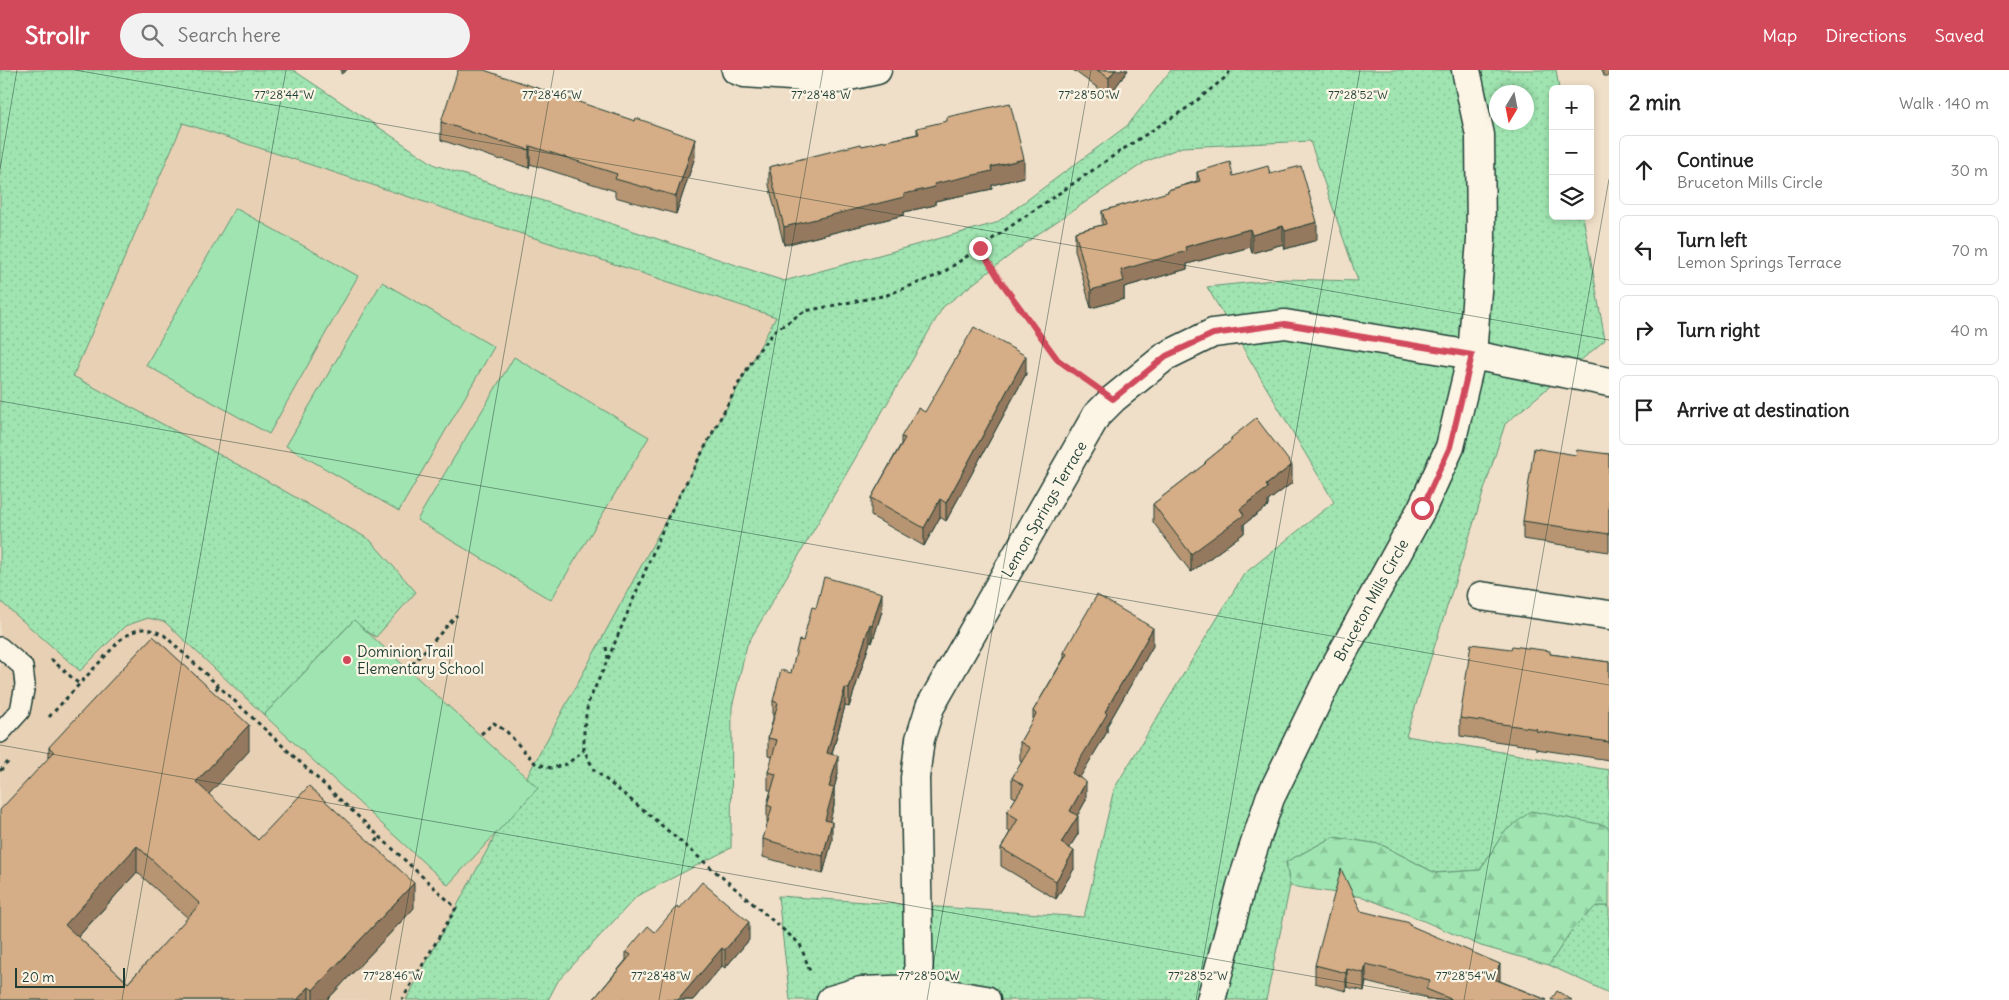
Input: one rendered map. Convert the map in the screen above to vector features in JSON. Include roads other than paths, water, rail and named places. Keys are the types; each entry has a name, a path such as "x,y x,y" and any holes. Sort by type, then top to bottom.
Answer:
{"street":[{"path":"736,70 744,73 835,79 877,70"},
{"name":"Bruceton Mills Circle","path":"1211,1000 1241,886 1270,798 1327,681 1422,508 1450,447 1472,355 1481,240 1480,135 1466,70"},
{"name":"Lemon Springs Terrace","path":"919,989 915,778 920,738 930,707 1096,416 1113,399 1166,356 1213,334 1285,324 1472,355 1609,382"},
{"path":"1481,596 1609,615"},
{"path":"822,991 919,989 986,1000"}],"lane":[{"path":"0,647 23,667 25,685 20,710 0,733"}],"place":[{"name":"Dominion Trail Elementary School","path":"347,660"}]}
